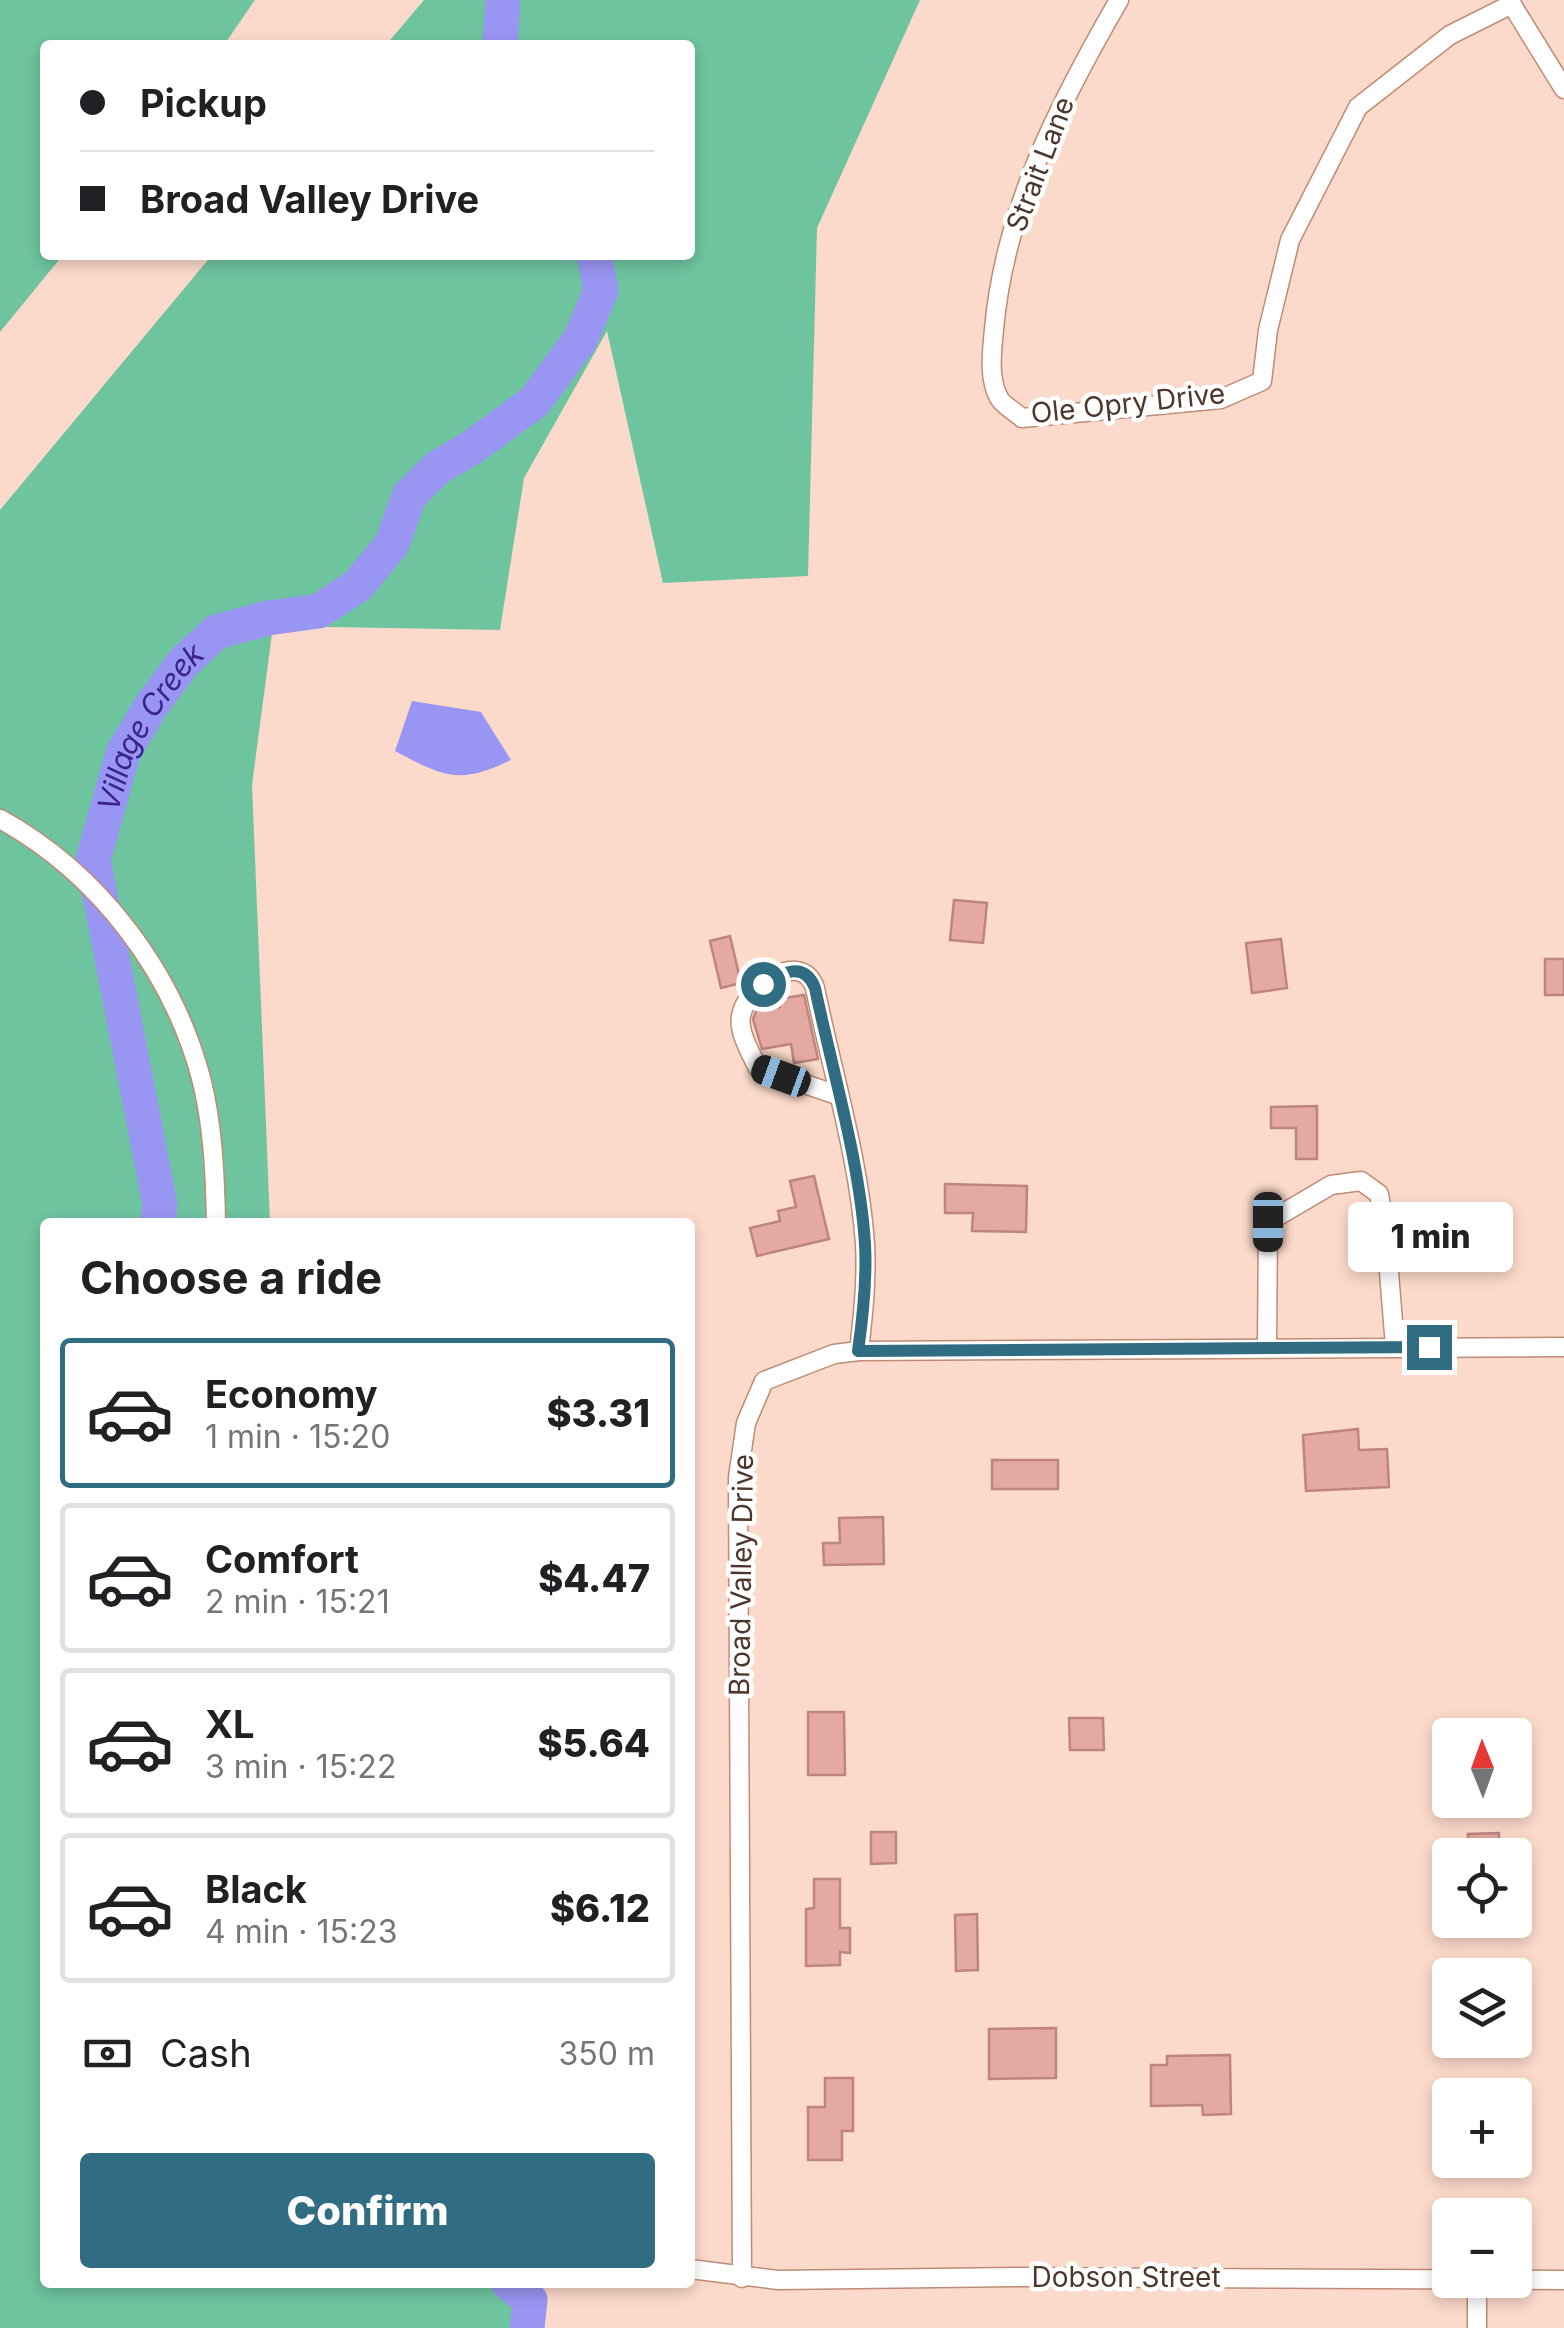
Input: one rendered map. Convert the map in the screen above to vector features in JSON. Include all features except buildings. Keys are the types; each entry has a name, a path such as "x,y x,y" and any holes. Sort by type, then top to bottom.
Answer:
{"street":[{"name":"Strait Lane","path":"999,399 991,364 997,298 1017,212 1063,97 1119,0"},
{"name":"Ole Opry Drive","path":"999,399 1022,418 1221,399 1262,381 1268,330 1290,240 1358,107 1450,35 1510,2"},
{"path":"1510,2 1564,89"},
{"path":"0,820 36,842 105,904 154,964 200,1076 211,1128 216,1218"},
{"path":"837,1095 758,1068 747,1047 740,1018 746,1002 763,984 783,972 800,970 811,977 861,1202 864,1305 858,1351"},
{"path":"1267,1347 1268,1222 1331,1185 1362,1182 1379,1194 1395,1347"},
{"name":"Broad Valley Drive","path":"742,2278 738,1478 746,1423 764,1382 834,1354 858,1351 1564,1347"},
{"name":"Dobson Street","path":"695,2270 742,2278 1432,2280"},
{"name":"Dobson Street","path":"1532,2280 1564,2280"},
{"path":"1476,2298 1476,2328"}],"green space":[{"path":"0,0 255,0 227,40 40,40 40,260 59,260 0,332"},
{"path":"424,0 920,0 817,228 808,576 663,583 607,331 524,478 500,630 273,626 252,785 270,1218 40,1218 40,2288 541,2288 540,2328 0,2328 0,510 208,260 695,260 695,40 390,40"}],"shaded area":[{"path":"412,701 481,712 511,760 478,773 452,775 395,751"}],"waterway":[{"name":"Village Creek","path":"500,40 503,0"},
{"name":"Village Creek","path":"158,1218 160,1205 93,860 123,753 183,663 216,632 268,618 319,611 357,586 392,544 409,496 437,468 534,402 580,340 601,290 595,260"},
{"name":"Village Creek","path":"515,2288 530,2300 527,2328"}],"route":[{"path":"763,984 783,972 800,970 811,977 815,988 861,1202 864,1305 858,1351 1429,1347"}]}
